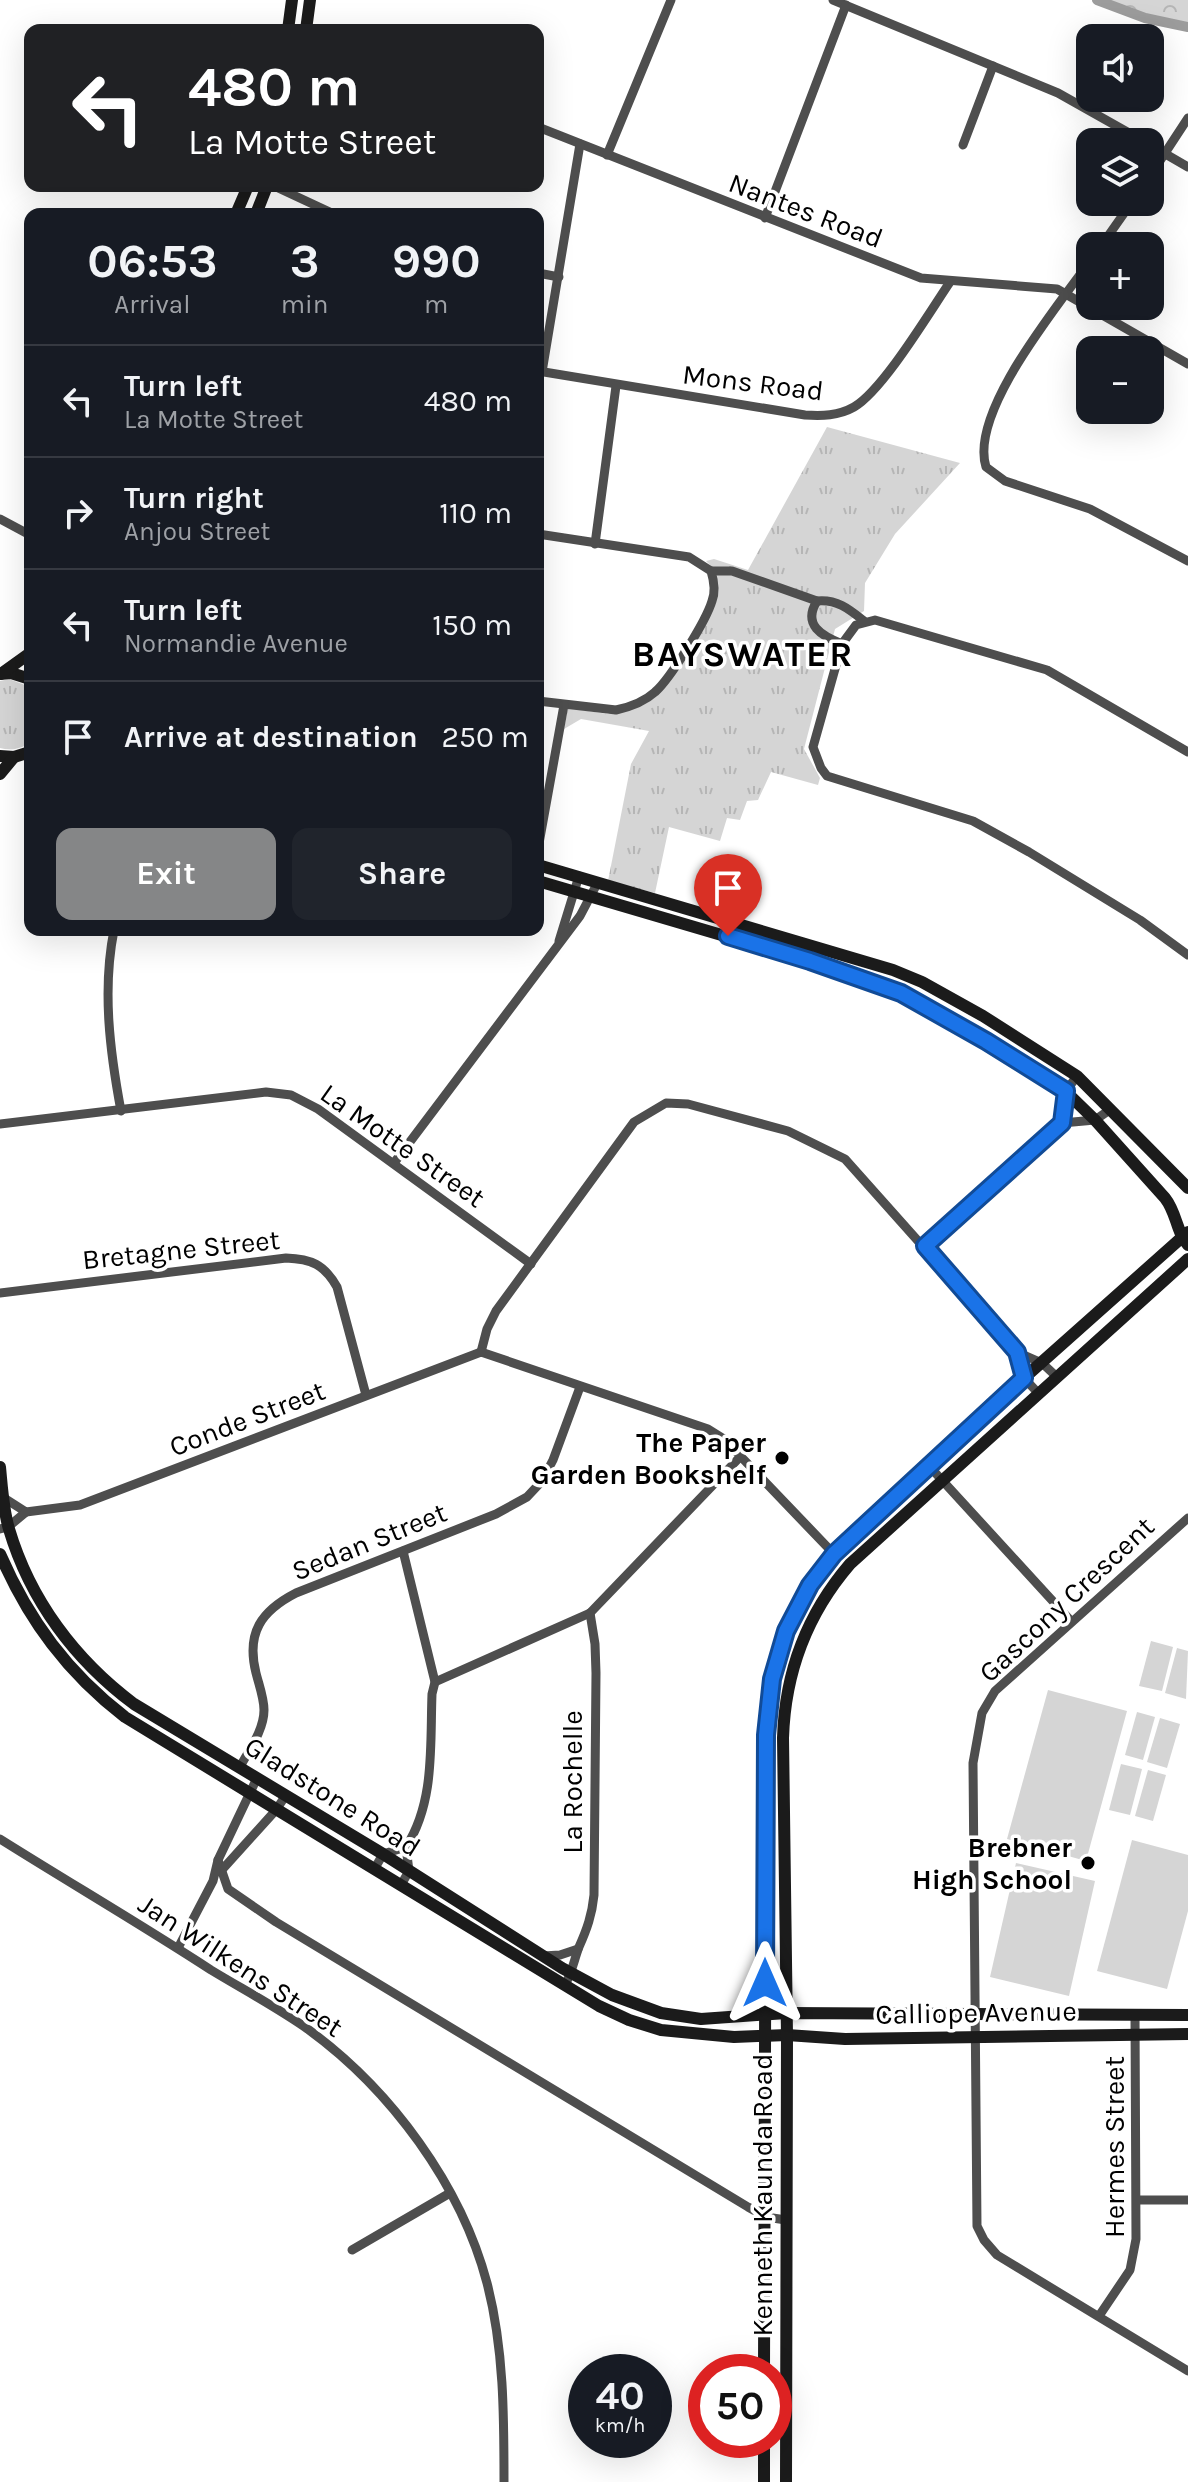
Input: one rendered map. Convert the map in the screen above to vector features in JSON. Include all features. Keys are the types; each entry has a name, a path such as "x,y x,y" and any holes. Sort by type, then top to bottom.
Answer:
{"street":[{"path":"289,24 292,0"},
{"path":"309,24 310,0"},
{"path":"607,155 671,0"},
{"path":"833,0 1058,93 1120,128"},
{"path":"765,218 846,5"},
{"path":"963,145 993,66"},
{"path":"1164,157 1188,118"},
{"name":"Nantes Road","path":"544,129 921,278 1044,287 1068,293"},
{"path":"544,351 580,144"},
{"path":"1166,154 1188,167"},
{"path":"287,192 321,208"},
{"path":"544,274 559,277"},
{"path":"1076,281 996,402 983,446 986,467 1005,481 1062,498 1111,519 1188,561"},
{"name":"Mons Road","path":"544,372 805,415 833,415 854,407 879,384 950,282"},
{"path":"1068,293 1188,364"},
{"path":"595,544 616,386"},
{"path":"0,519 24,532"},
{"path":"544,535 689,557 712,575 732,571 817,601 829,600 864,621"},
{"path":"544,702 616,710 638,704 657,691 707,612 712,601 712,575"},
{"path":"817,601 812,608 813,626 822,636 842,644"},
{"path":"1188,752 1047,670 888,621 864,621 849,631 842,644 814,741 814,752 827,776 973,821 1128,912 1188,955"},
{"path":"0,674 24,657"},
{"path":"0,674 11,673 24,677"},
{"path":"544,816 564,705"},
{"path":"0,756 24,754"},
{"path":"0,774 14,757"},
{"path":"544,867 893,970 943,994 1077,1076 1188,1188"},
{"path":"559,941 579,876"},
{"path":"544,882 823,965 901,993 934,1011 1066,1091 1170,1203 1186,1238"},
{"path":"394,1163 593,896 598,882"},
{"path":"113,936 108,980 110,1034 121,1111"},
{"path":"934,1011 943,994"},
{"path":"1062,1123 1066,1091 1077,1076"},
{"name":"La Motte Street","path":"0,1124 280,1093 304,1101 531,1264"},
{"path":"834,1554 724,1439 708,1429 481,1352 491,1320 634,1122 655,1107 675,1102 788,1131 845,1159 1017,1352 1042,1363 1057,1377"},
{"path":"925,1246 1062,1123 1095,1120 1111,1109"},
{"name":"Kenneth Kaunda Road","path":"764,2354 766,1794 769,1704 777,1657 786,1631 810,1585 834,1554 1024,1378 1186,1238"},
{"name":"Bretagne Street","path":"0,1292 286,1258 318,1262 329,1271 337,1287 366,1395"},
{"name":"Kenneth Kaunda Road","path":"786,2482 784,1707 795,1658 814,1614 850,1564 1188,1259"},
{"path":"1092,1317 1106,1331"},
{"name":"Conde Street","path":"26,1512 80,1505 481,1352"},
{"path":"1017,1352 1024,1378 1039,1394"},
{"name":"Sedan Street","path":"240,1767 263,1720 264,1708 253,1651 254,1637 272,1607 296,1593 515,1505 534,1491 548,1472 580,1387"},
{"path":"435,1682 590,1613 740,1457"},
{"name":"Gladstone Road","path":"0,1467 4,1528 42,1604 58,1630 90,1667 134,1704 383,1854 629,2020 661,2030 711,2036 764,2037"},
{"path":"930,1467 1071,1621"},
{"path":"2,1496 26,1512 4,1528"},
{"name":"Gascony Crescent","path":"1188,1518 995,1691 982,1713 973,1763 976,2212 980,2233 997,2255 1188,2371"},
{"path":"401,1885 409,1871 406,1847 427,1802 435,1682 403,1551"},
{"name":"Gladstone Road","path":"0,1554 16,1589 45,1638 79,1678 125,1717 401,1885 538,1961"},
{"name":"La Rochelle","path":"568,1980 588,1928 594,1895 596,1673 590,1613"},
{"path":"215,1773 224,1757"},
{"path":"213,1881 218,1860 257,1778"},
{"path":"766,1794 784,1793"},
{"path":"178,1948 213,1881 286,1795"},
{"name":"Jan Wilkens Street","path":"0,1839 309,2030 358,2072 412,2135 465,2220 479,2258 496,2326 503,2404 504,2482"},
{"path":"375,1868 383,1854 406,1847"},
{"path":"218,1860 228,1889 252,1907 766,2217 786,2220"},
{"path":"538,1961 578,1949"},
{"name":"Gladstone Road","path":"568,1980 661,2013 701,2019 764,2014"},
{"name":"Calliope Avenue","path":"764,2014 1188,2015"},
{"name":"Hermes Street","path":"1099,2316 1130,2270 1136,2239 1135,2015"},
{"name":"Calliope Avenue","path":"764,2037 787,2035 845,2039 1188,2034"},
{"path":"352,2250 450,2193"},
{"path":"1138,2200 1188,2200"},
{"path":"764,2458 764,2482"}],"green space":[{"path":"1099,0 1188,0 1188,26 1145,18"},
{"path":"827,427 960,463 895,534 865,583 864,611 835,629 804,749 820,778 818,785 771,772 758,800 747,801 740,820 727,818 720,841 669,827 655,893 608,881 631,764 649,731 581,719 564,729 568,708 608,714 629,709 654,695 712,603 713,568 706,561 714,559 748,570"},
{"path":"9,679 24,685 24,746 20,748 0,748 0,681"},
{"path":"1151,1641 1173,1647 1162,1691 1139,1686"},
{"path":"1177,1648 1188,1651 1186,1699 1165,1693"},
{"path":"1048,1690 1127,1711 1086,1861 1007,1839"},
{"path":"1137,1712 1155,1717 1143,1760 1125,1755"},
{"path":"1160,1718 1180,1724 1167,1768 1147,1762"},
{"path":"1121,1764 1142,1769 1130,1815 1109,1810"},
{"path":"1148,1770 1166,1775 1153,1821 1135,1816"},
{"path":"1132,1840 1188,1855 1188,1911 1167,1989 1097,1971"},
{"path":"1016,1863 1095,1881 1069,1996 990,1977"}],"waterway":[{"path":"1097,0 1145,18 1188,27"}],"place":[{"name":"The Paper Garden Bookshelf","path":"782,1458"},
{"name":"Brebner High School","path":"1088,1863"}],"district":[{"name":"BAYSWATER","path":"743,653"}],"route":[{"path":"728,936 901,993 1066,1091 1062,1123 925,1246 1017,1352 1024,1378 834,1554 810,1585 786,1631 777,1657 766,1735 765,1983"}]}
